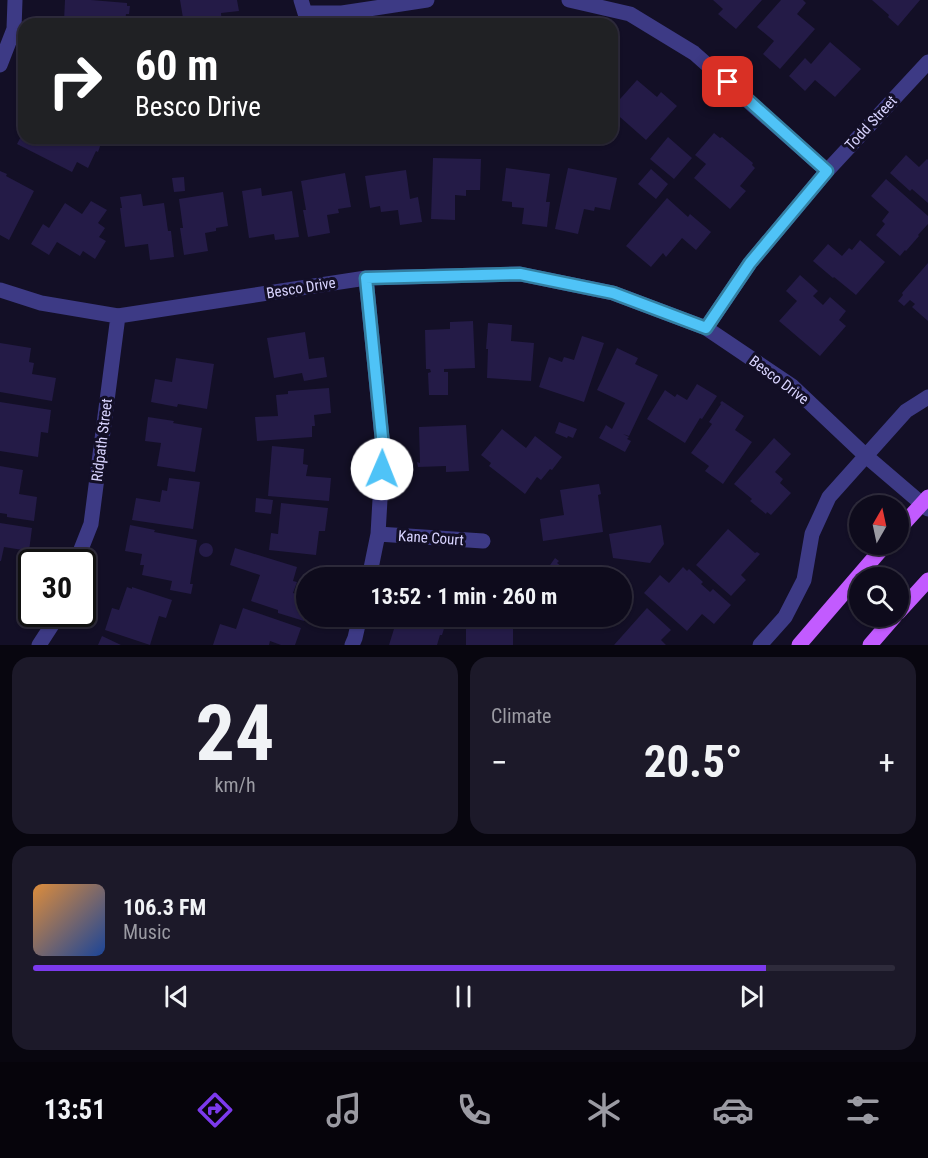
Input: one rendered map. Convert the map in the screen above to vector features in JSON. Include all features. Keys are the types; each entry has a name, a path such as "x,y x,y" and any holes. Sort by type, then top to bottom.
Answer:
{"main road":[{"path":"909,519 926,503"},
{"path":"799,645 877,555"},
{"path":"909,601 928,580"},
{"path":"870,645 886,627"}],"street":[{"path":"0,65 14,28 15,0"},
{"path":"301,0 304,13 342,13 427,0"},
{"path":"569,0 630,14 694,53 827,171"},
{"name":"Todd Street","path":"706,328 750,263 827,171 928,62"},
{"name":"Besco Drive","path":"0,290 41,303 118,316 366,278 520,274 613,293 706,328 792,386 866,456 926,503"},
{"path":"366,278 383,447 378,534 371,567"},
{"name":"Ridpath Street","path":"81,549 91,524 118,316"},
{"path":"760,645 785,617 804,580 812,534 829,497 906,411 928,397"},
{"name":"Kane Court","path":"378,534 483,541"},
{"path":"39,645 51,627"},
{"path":"352,645 358,627"}],"building":[{"path":"65,0 127,3 127,6 130,6 129,14 126,14 126,18 64,18"},
{"path":"180,0 237,0 239,11 221,13 221,18 183,18"},
{"path":"713,0 762,0 736,29 718,14 723,9"},
{"path":"781,0 803,0 806,3 797,14 815,29 780,69 763,54 774,41 757,27"},
{"path":"872,0 920,0 898,26"},
{"path":"830,42 861,69 835,97 815,80 805,91 789,76 805,58 811,64"},
{"path":"637,80 657,97 661,92 677,106 646,140 618,115 618,101"},
{"path":"714,133 753,163 755,168 740,186 746,191 730,209 694,178 706,164 695,155"},
{"path":"668,137 692,158 674,179 650,159"},
{"path":"18,142 18,144 101,144 88,168 77,162 72,172 17,144"},
{"path":"906,155 919,167 928,160 928,203 890,173"},
{"path":"433,158 481,159 480,190 466,190 466,196 455,195 455,220 431,219"},
{"path":"506,168 550,174 546,202 550,202 547,227 522,224 524,208 512,207 512,202 502,201"},
{"path":"568,168 617,178 610,210 595,207 594,211 584,209 578,234 555,229"},
{"path":"651,169 668,184 656,199 638,184"},
{"path":"406,170 410,199 418,197 422,222 400,225 398,210 381,212 380,206 370,208 365,176"},
{"path":"0,171 34,191 9,240 0,235"},
{"path":"345,173 351,207 338,209 339,213 327,215 330,233 308,237 301,181"},
{"path":"184,177 185,191 174,192 172,178"},
{"path":"886,179 928,216 928,224 900,256 876,235 885,224 882,221 889,212 871,196"},
{"path":"261,188 262,196 292,191 299,237 275,240 274,234 249,238 242,191"},
{"path":"223,192 228,226 205,233 208,251 184,255 179,199"},
{"path":"141,194 143,206 164,203 174,257 150,260 148,244 125,247 120,197"},
{"path":"667,198 688,217 690,214 711,232 696,250 682,238 666,257 663,253 651,267 626,246"},
{"path":"91,201 107,210 98,223 105,228 99,237 106,241 95,259 83,251 80,256 57,242 49,255 31,244 43,224 49,228 65,203 82,214"},
{"path":"860,240 885,262 856,295 813,261 828,244 842,256 849,248 852,250"},
{"path":"928,263 928,321 912,307 915,304 910,300 904,306 898,301 902,293"},
{"path":"800,275 818,291 813,296 823,305 830,297 846,311 839,320 846,326 820,356 779,321 797,301 786,291"},
{"path":"473,321 475,368 444,369 444,372 448,372 448,395 429,395 428,373 431,372 430,369 426,369 425,330 450,329 450,322"},
{"path":"488,323 512,325 511,341 534,343 531,381 487,378"},
{"path":"305,332 309,359 324,357 327,377 304,381 302,373 274,378 267,338"},
{"path":"582,336 604,343 584,402 539,387 549,357 562,362 564,357 574,360"},
{"path":"0,343 31,348 29,362 34,363 32,374 56,378 52,401 0,392"},
{"path":"617,348 638,358 635,364 658,375 629,436 623,434 631,441 625,452 599,438 606,425 612,429 625,403 597,390"},
{"path":"176,358 214,364 207,409 151,402 155,379 172,382"},
{"path":"697,384 717,396 685,443 647,419 665,390 675,397 677,394 687,400"},
{"path":"329,388 331,413 314,415 315,426 312,426 312,437 257,441 255,417 278,416 276,395 288,394 288,391"},
{"path":"722,401 744,416 735,430 752,442 723,484 705,471 709,466 691,453 712,424 709,422"},
{"path":"0,402 51,410 48,433 41,432 38,457 0,451"},
{"path":"148,417 202,428 195,472 157,466 161,443 145,441"},
{"path":"559,422 577,429 573,438 555,433"},
{"path":"466,425 469,471 446,472 446,466 418,467 417,462 420,463 419,427"},
{"path":"502,429 526,448 535,436 562,457 541,480 537,477 525,494 489,466 491,463 481,455"},
{"path":"774,438 791,454 775,472 783,479 780,483 791,493 771,515 767,512 766,514 750,501 752,499 734,484"},
{"path":"272,446 304,449 303,464 308,465 306,476 331,478 329,501 268,496"},
{"path":"0,466 23,470 19,494 37,497 34,521 7,517 7,514 0,513"},
{"path":"169,478 200,482 193,529 132,520 136,498 160,502 162,490 167,491"},
{"path":"599,484 601,494 598,495 603,532 543,541 540,519 564,515 560,490"},
{"path":"256,498 273,500 271,514 255,512"},
{"path":"281,503 328,508 325,531 319,531 316,555 269,550 271,533 278,534"},
{"path":"0,523 32,528 29,549 4,547 0,561"},
{"path":"130,525 197,540 190,584 193,584 191,594 170,590 172,581 142,575 144,565 140,565 142,554 125,551"},
{"path":"661,525 664,544 650,563 613,558 609,534"},
{"path":"728,529 755,553 760,554 741,575 746,580 731,596 696,565"},
{"path":"203,543 209,543 213,550 209,557 203,557 199,553 199,547"},
{"path":"235,548 297,567 293,581 296,582 293,593 296,594 296,619 251,601 260,575 230,565"},
{"path":"555,558 562,567 549,567"},
{"path":"683,567 687,571 689,569 710,592 713,589 731,605 714,624 702,614 687,631 644,593 660,575 669,583"},
{"path":"127,587 172,600 166,618 159,616 150,645 105,630 112,608 119,610"},
{"path":"243,608 301,628 295,645 281,645 270,641 269,645 213,645 220,624 236,629"},
{"path":"647,608 671,630 661,640 666,645 614,645"},
{"path":"395,627 445,627 437,645 389,645"},
{"path":"466,627 513,627 513,645 466,645"},
{"path":"102,636 121,645 98,645"}],"route":[{"path":"382,469 383,447 366,278 520,274 613,293 706,328 750,263 827,171 728,82"}]}
